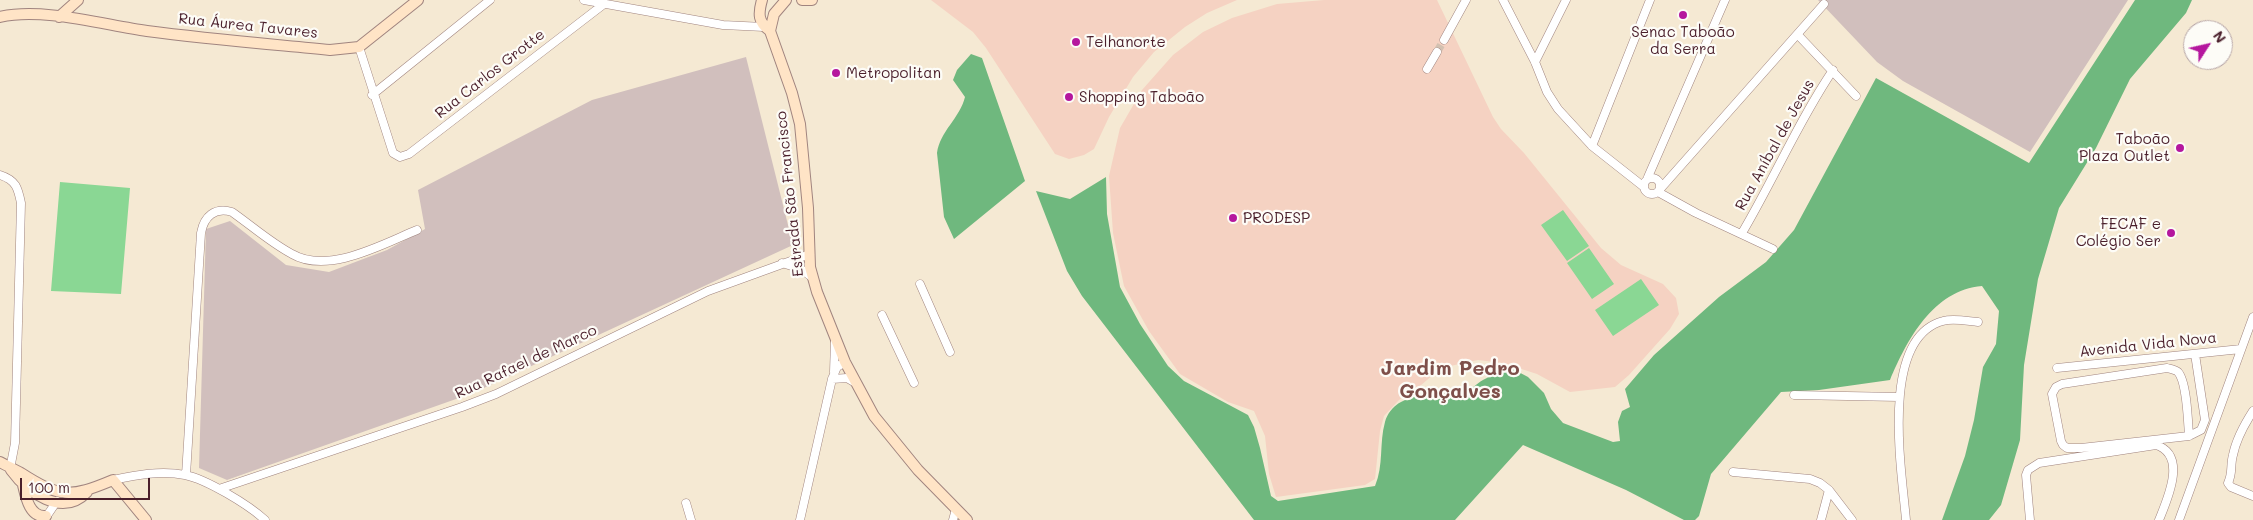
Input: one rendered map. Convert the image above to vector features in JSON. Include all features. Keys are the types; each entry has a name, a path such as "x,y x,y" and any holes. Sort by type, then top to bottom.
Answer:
{"street":[{"path":"59,17 78,0"},
{"path":"418,0 359,48 372,95 490,0"},
{"path":"584,0 723,24 768,26 774,14 786,0"},
{"name":"Estrada São Francisco","path":"762,0 759,13 768,26 792,93 800,124 808,208 810,267 844,362 874,416 891,439 967,520"},
{"path":"802,0 812,0"},
{"path":"1444,40 1466,0"},
{"path":"1503,0 1535,62 1547,92 1558,109 1592,146 1644,187 1648,194 1653,194 1660,190 1798,36 1824,4"},
{"path":"1535,62 1566,0"},
{"path":"1592,146 1650,0"},
{"path":"1644,187 1725,0"},
{"name":"Rua Carlos Grotte","path":"372,95 392,153 400,157 409,154 604,4"},
{"name":"Rua Áurea Tavares","path":"0,17 17,14 59,17 201,37 330,50 359,48"},
{"path":"1798,36 1833,70 1856,96"},
{"path":"1427,69 1437,52"},
{"name":"Rua Aníbal de Jesus","path":"1742,233 1764,196 1802,121 1833,70"},
{"path":"0,174 7,177 18,187 21,203 15,443 10,468"},
{"path":"1648,177 1657,179 1660,190 1696,212 1773,249"},
{"path":"186,475 200,232 203,221 210,214 226,210 232,212 293,255 320,261 345,258 417,230"},
{"name":"Rua Rafael de Marco","path":"219,489 496,394 708,291 810,254"},
{"path":"782,263 801,269 814,279"},
{"path":"920,284 950,352"},
{"path":"882,315 914,383"},
{"path":"2180,520 2253,317"},
{"path":"1906,520 1899,397 1904,372 1913,344 1926,330 1943,320 1978,322"},
{"path":"801,519 832,376 835,336"},
{"name":"Avenida Vida Nova","path":"2057,368 2241,349"},
{"path":"2189,436 2183,383 2179,373 2172,369 2167,368 2062,384 2056,387 2052,394 2061,441 2068,448 2189,436 2201,430 2205,420 2195,354"},
{"path":"832,376 844,362"},
{"path":"832,376 847,378 854,382"},
{"path":"1794,395 1899,397"},
{"path":"2253,411 2235,448 2231,464 2232,471 2228,483 2253,496"},
{"path":"2030,520 2026,476 2033,466 2038,463 2156,445 2162,447 2168,455 2174,473 2172,488 2160,520"},
{"path":"0,462 27,483 52,496 57,501 74,500 89,489"},
{"path":"1733,472 1810,479 1820,483 1829,490 1852,520"},
{"path":"27,483 56,492 89,489 113,480 140,474 186,475 219,489 247,505 265,520"},
{"path":"113,480 146,520"},
{"path":"27,483 30,507 40,517 45,518 57,501"},
{"path":"1822,520 1829,490"},
{"path":"686,503 691,520"},
{"path":"953,520 956,509"}],"shaded area":[{"name":"Shopping Taboão","path":"931,0 1237,0 1207,13 1185,27 1154,52 1133,77 1109,117 1094,149 1084,155 1069,159 1055,154 986,48 973,32"},
{"path":"1324,0 1437,0 1493,117 1501,129 1524,153 1601,248 1621,265 1663,284 1676,298 1679,314 1670,329 1629,375 1615,387 1570,392 1537,374 1503,363 1478,360 1441,368 1420,386 1399,400 1384,416 1380,431 1375,479 1365,485 1276,497 1269,474 1265,436 1254,411 1228,402 1180,374 1149,331 1124,286 1113,233 1109,176 1120,128 1142,90 1173,55 1203,32 1232,18 1277,4"},
{"path":"1818,0 2128,0 2030,152 1903,81 1877,62"},
{"path":"746,57 793,245 473,393 227,480 199,468 206,229 230,221 286,265 329,272 387,250 425,229 418,190 592,100"}],"green space":[{"path":"2135,0 2192,0 2186,13 2130,79 2096,148 2059,208 2038,279 2024,365 2020,440 2001,505 1989,520 1942,520 1965,456 1974,420 1983,367 1996,344 1999,311 1982,286 1965,290 1949,297 1936,307 1914,334 1890,380 1819,390 1781,392 1711,474 1699,516 1695,520 1684,520 1626,490 1523,445 1455,520 1254,520 1082,296 1067,271 1036,191 1070,199 1106,177 1107,214 1120,287 1140,324 1168,366 1184,381 1248,415 1254,427 1260,448 1271,496 1278,501 1375,486 1380,470 1385,422 1391,411 1399,403 1420,396 1469,389 1490,376 1511,368 1528,377 1544,393 1551,409 1563,423 1613,442 1620,441 1618,422 1622,411 1630,407 1625,389 1654,355 1719,297 1766,262 1794,230 1876,78 2029,163"},
{"path":"971,54 982,58 1025,181 954,239 944,217 937,153 942,138 959,112 965,97 953,80 957,70"},
{"path":"60,182 130,188 121,294 51,291"},
{"path":"1563,210 1589,246 1567,261 1541,225"},
{"path":"1589,248 1614,284 1592,299 1567,263"},
{"path":"1641,279 1659,305 1613,336 1595,310"}],"tunnel":[{"path":"1437,52 1444,40"}],"place":[{"name":"Senac Taboão da Serra","path":"1683,15"},
{"name":"Telhanorte","path":"1076,42"},
{"name":"Metropolitan","path":"836,73"},
{"name":"Shopping Taboão","path":"1069,97"},
{"name":"Taboão Plaza Outlet","path":"2180,148"},
{"name":"PRODESP","path":"1233,218"},
{"name":"FECAF e Colégio Ser","path":"2171,233"}],"district":[{"name":"Jardim Pedro Gonçalves","path":"1450,380"}]}
